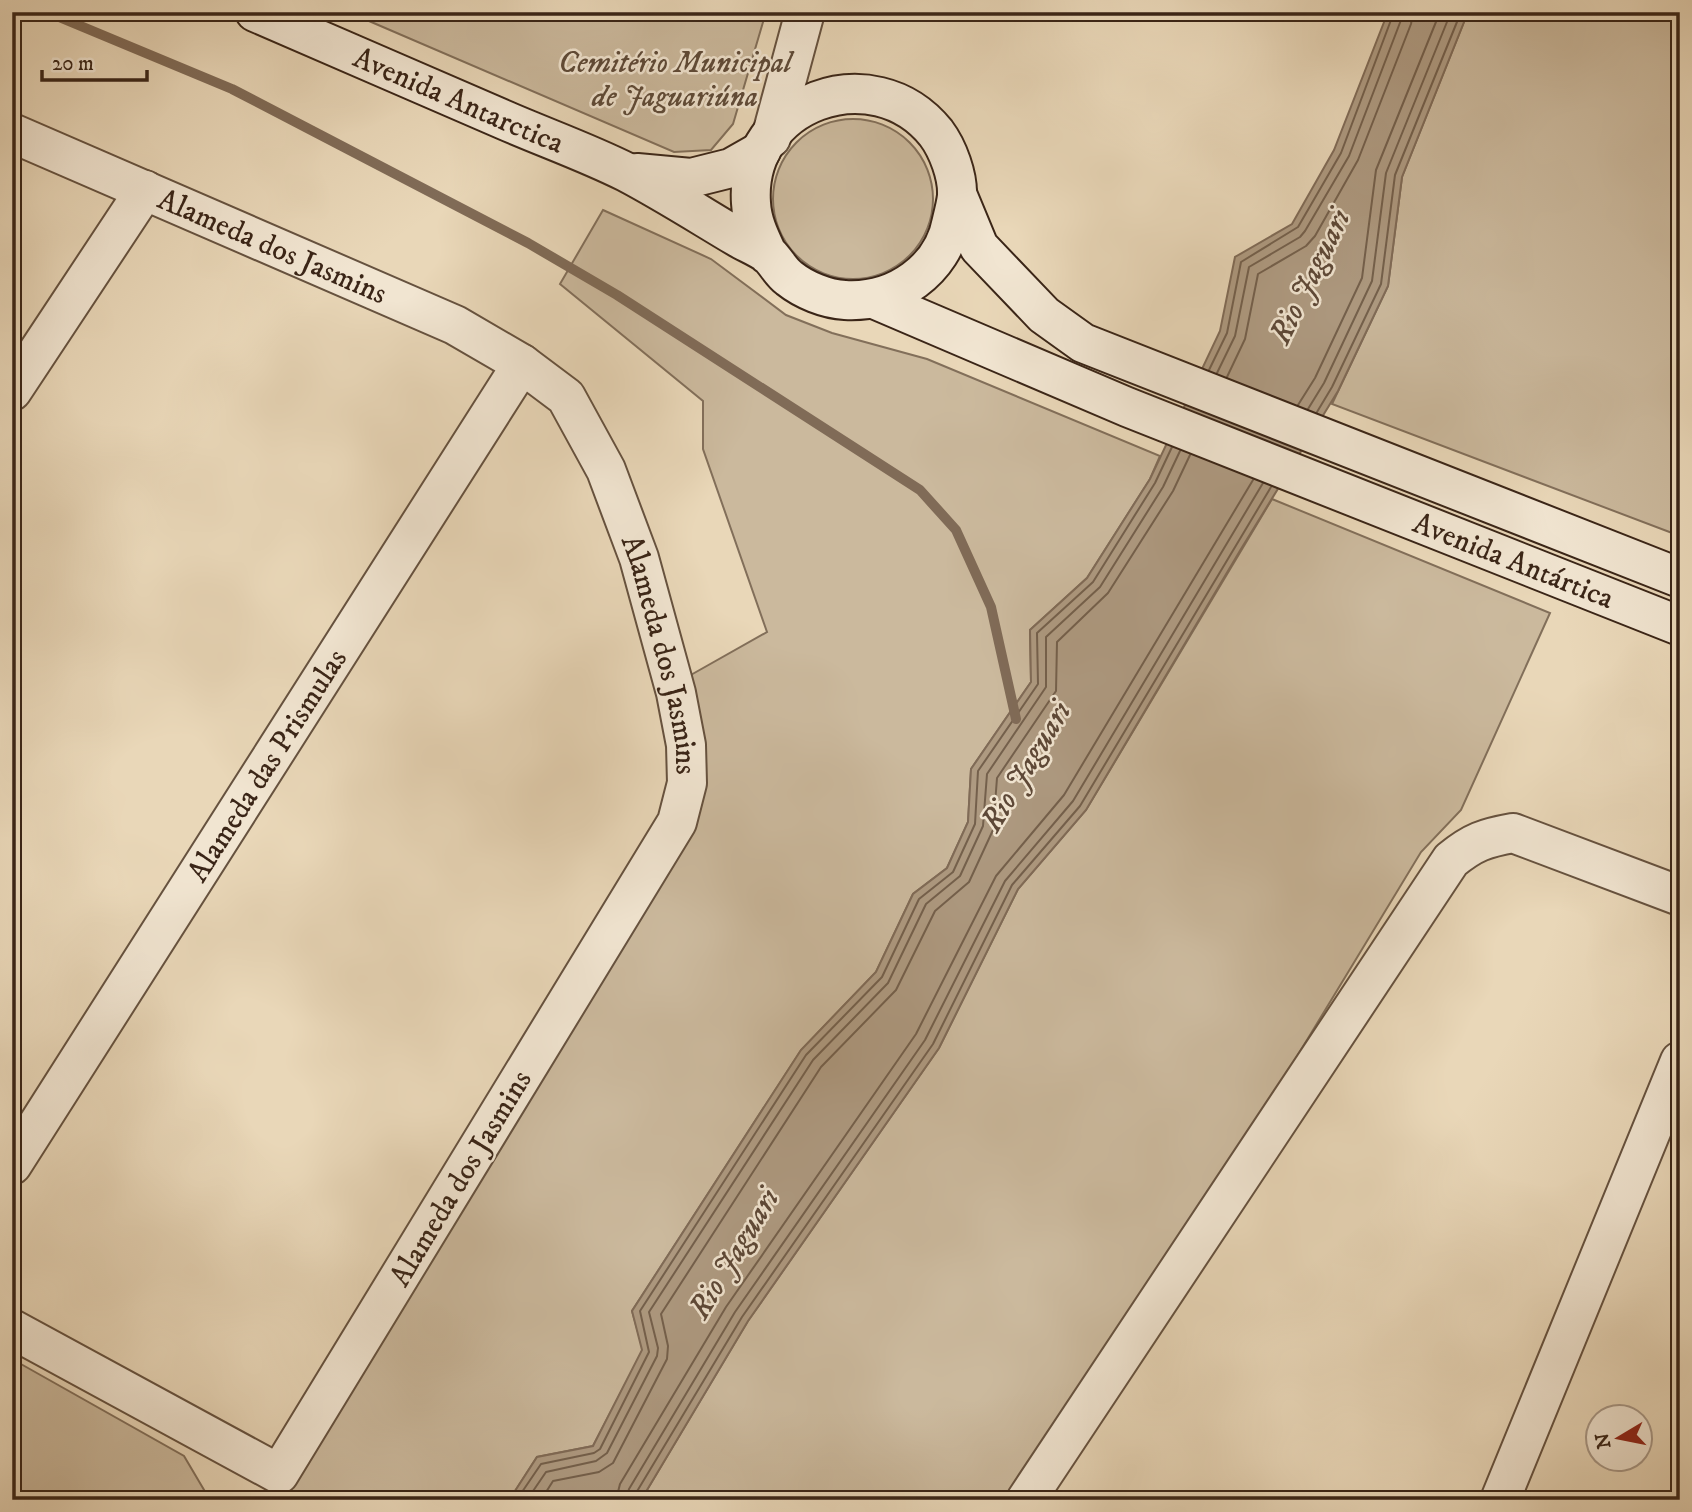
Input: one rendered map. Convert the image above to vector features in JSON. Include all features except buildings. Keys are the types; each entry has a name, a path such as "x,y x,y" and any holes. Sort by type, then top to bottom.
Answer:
{"street":[{"name":"Avenida Antarctica","path":"255,12 625,172 768,255"},
{"path":"766,144 781,123 803,106 834,95 862,93 890,100 909,109 936,134 951,163 957,194 949,237 931,266 909,285 874,299 844,300 815,293 789,278 768,255 756,230 751,203 752,176 766,144 805,12"},
{"name":"Alameda dos Jasmins","path":"12,133 455,324 522,364 566,397 606,470 639,558 676,693 686,745 687,783 677,822 279,1474 12,1329"},
{"name":"Avenida Antarctica","path":"625,172 691,178 731,168 766,144"},
{"path":"12,391 145,190"},
{"name":"Avenida Antártica","path":"957,194 979,247 1044,315 1083,343 1680,578"},
{"name":"Avenida Antártica","path":"874,299 1128,407 1680,626"},
{"name":"Alameda das Prismulas","path":"12,1165 522,364"},
{"path":"1026,1500 1451,860 1470,845 1487,837 1513,833 1680,896"},
{"path":"1500,1500 1680,1061"}],"green space":[{"name":"Cemitério Municipal de Jaguariúna","path":"348,12 766,12 733,124 711,150 674,152"},
{"path":"1468,12 1680,12 1680,536 1332,404 1388,286 1402,177"},
{"path":"853,119 884,125 910,142 927,168 933,199 927,230 910,256 884,273 853,279 822,273 796,256 779,230 773,199 779,168 796,142 822,125"},
{"path":"603,210 711,259 786,315 832,333 927,359 1160,456 1150,479 1087,578 1030,630 1031,682 971,769 968,822 947,868 913,894 876,972 801,1050 632,1311 643,1350 593,1446 537,1457 515,1491 515,1500 270,1500 687,838 689,676 767,632 703,449 703,401 560,284"},
{"path":"1272,499 1550,613 1461,810 1421,852 1028,1500 641,1500 748,1321 939,1048 1018,889 1086,810"},
{"path":"12,1359 184,1456 210,1500 12,1500"}],"water":[{"name":"Rio Jaguari","path":"1388,12 1468,12 1402,177 1388,286 1338,391 1086,810 1018,889 939,1048 748,1321 641,1500 515,1500 515,1491 537,1457 593,1446 642,1350 632,1311 801,1050 876,972 913,894 947,868 968,822 971,769 1031,682 1030,630 1087,578 1150,479 1220,331 1235,257 1292,224 1334,150"}],"waterway":[{"name":"Rio Jaguari","path":"47,12 232,89 528,243 617,295 920,490 956,530 991,607 1016,719"}]}
